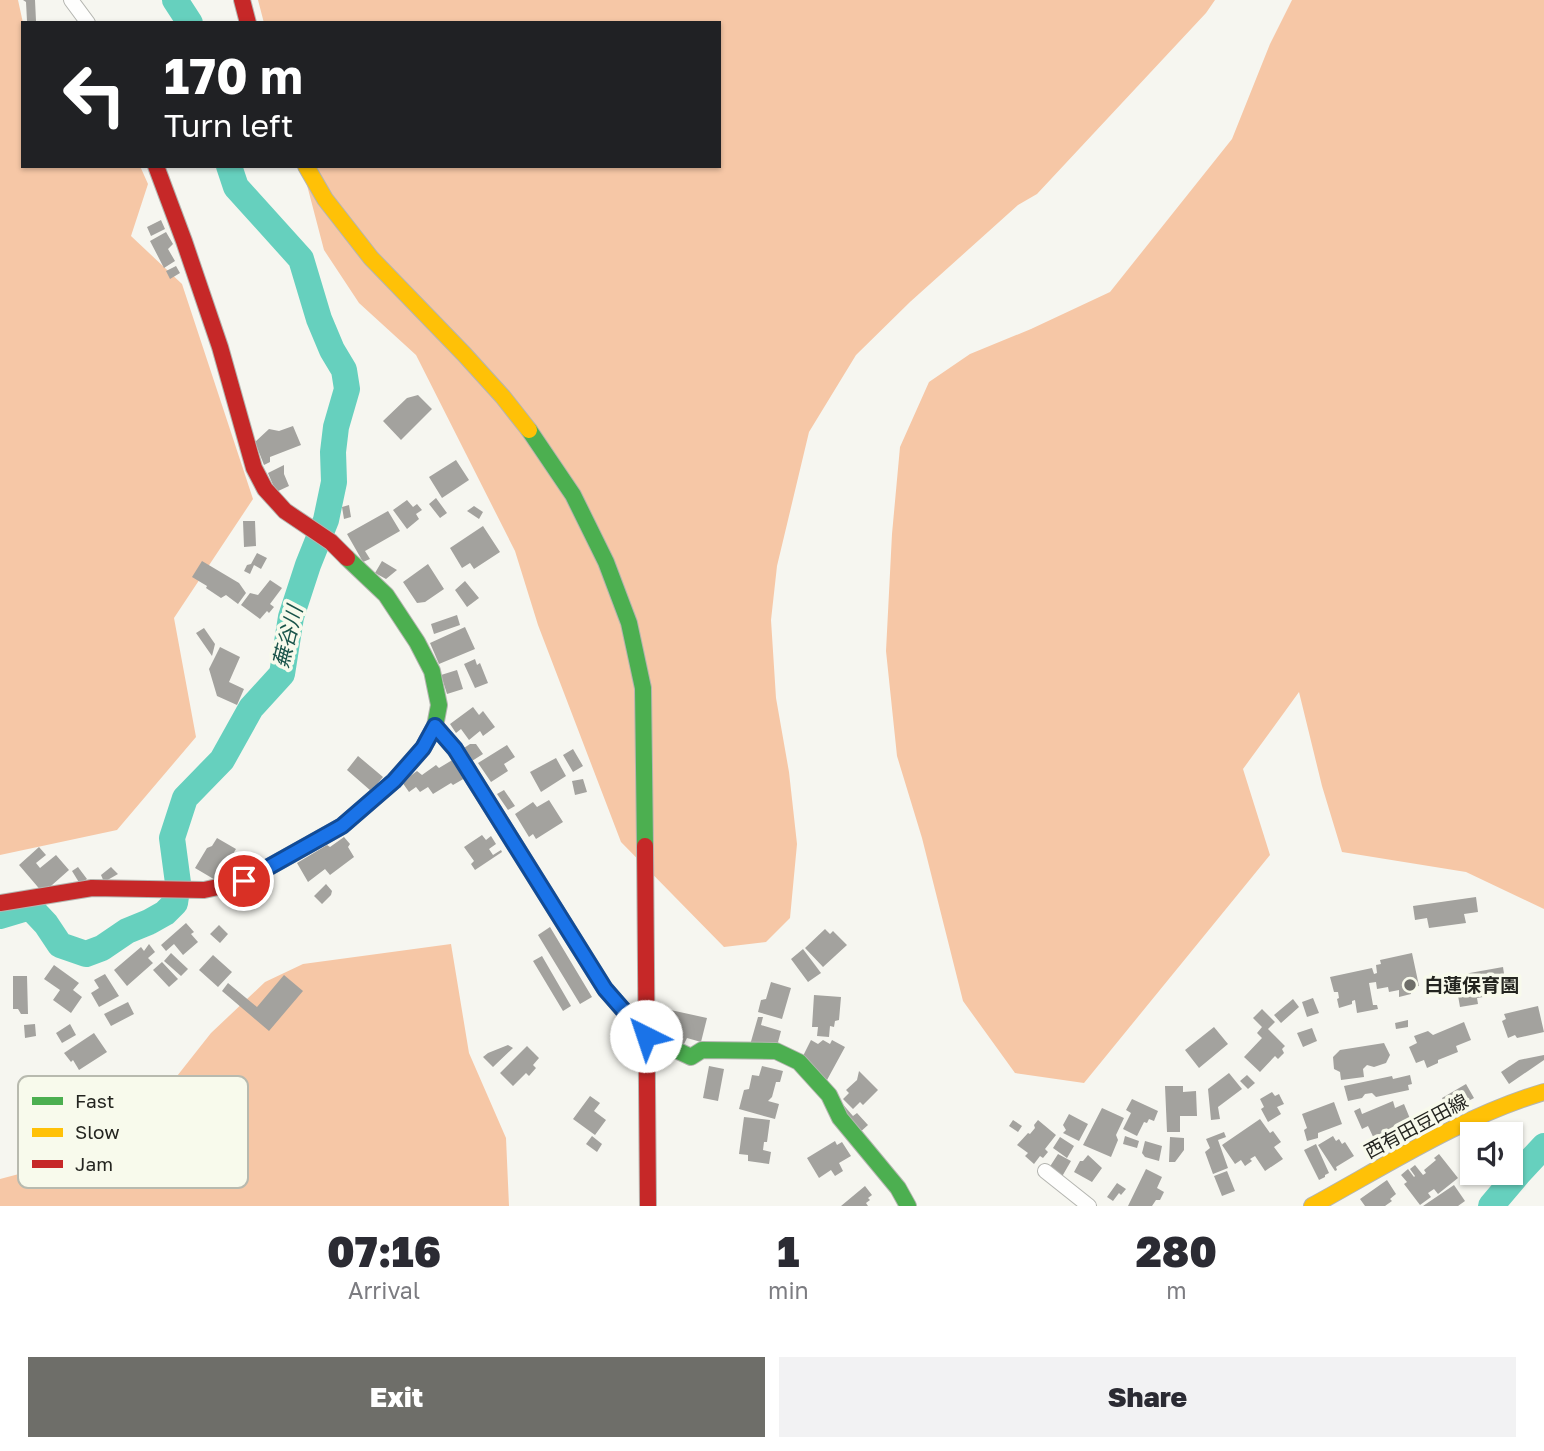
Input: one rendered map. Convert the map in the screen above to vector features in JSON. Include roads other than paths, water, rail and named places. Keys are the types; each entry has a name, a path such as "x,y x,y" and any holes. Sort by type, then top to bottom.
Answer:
{"street":[{"path":"71,0 87,21"},
{"path":"242,0 247,21"},
{"path":"0,902 92,888 204,890 244,881 342,826 394,781 423,748 435,726 439,705 432,671 386,594 331,542 285,511 265,489 254,468 216,335 157,168"},
{"path":"307,168 325,200 372,258 464,354 535,437 573,495 606,562 629,623 643,688 648,1206"},
{"path":"435,726 455,749 605,989 646,1036 691,1058 702,1050 776,1051 799,1062 829,1095 840,1118 898,1188 908,1206"},
{"name":"西有田豆田線","path":"1312,1206 1469,1121 1524,1097 1544,1092"},
{"path":"1045,1171 1089,1206"}],"waterway":[{"name":"蕪谷川","path":"175,0 189,21"},
{"name":"蕪谷川","path":"0,916 30,907 60,945 86,954 165,913 175,903 178,883 172,838 185,798 222,760 251,708 282,674 291,617 326,520 334,482 336,427 347,389 344,370 319,319 301,259 236,187 230,168"},
{"path":"1491,1206 1544,1146"}],"place":[{"name":"白蓮保育園","path":"1410,985"}]}
